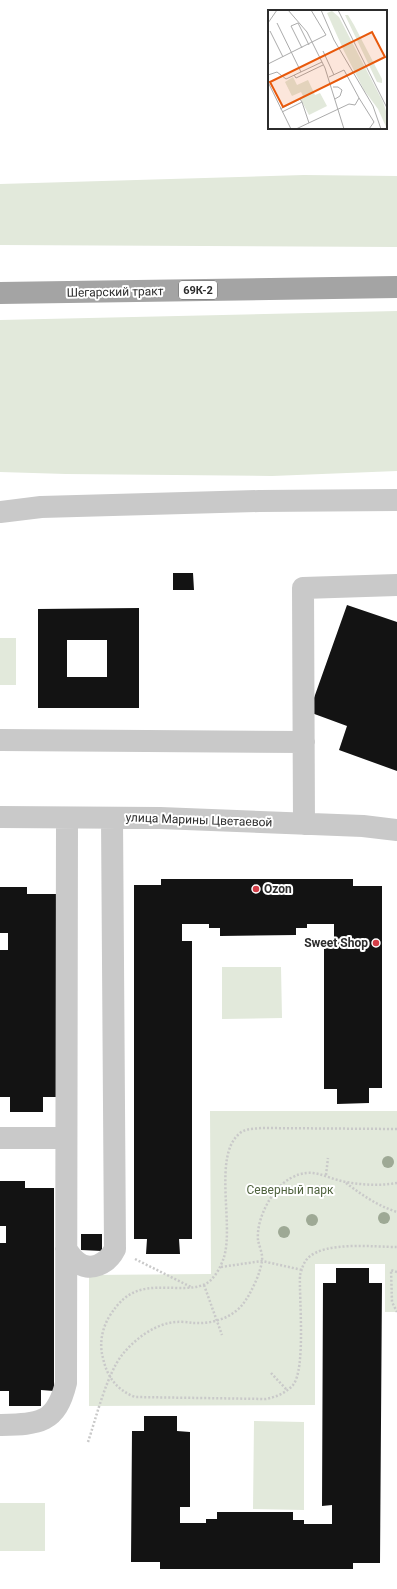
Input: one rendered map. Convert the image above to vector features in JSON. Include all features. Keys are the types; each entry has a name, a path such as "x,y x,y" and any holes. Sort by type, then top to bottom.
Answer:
{"main road":[{"name":"Шегарский тракт","path":"0,293 397,287"}],"street":[{"path":"0,512 41,507 259,501 397,500"},
{"path":"304,824 303,588 397,585"},
{"path":"0,740 304,742"},
{"name":"улица Марины Цветаевой","path":"0,817 160,818 363,826 397,830"},
{"path":"0,1425 28,1424 42,1421 54,1411 62,1399 66,1382 68,818"},
{"path":"66,1249 76,1262 85,1266 90,1266 103,1264 111,1256 115,1249 112,818"},
{"path":"0,1138 66,1138"}],"path":[{"path":"397,1129 262,1128 249,1129 240,1133 234,1140 226,1160 226,1251 220,1267 214,1277 204,1285 191,1288 151,1287 127,1296 114,1309 106,1323 101,1340 105,1367 115,1385 125,1393 136,1397 266,1399 276,1396 287,1390 297,1378 300,1353 299,1288 302,1270 308,1258 315,1253 341,1246 397,1247"},
{"path":"326,1175 328,1158"},
{"path":"88,1442 110,1378 122,1356 145,1334 170,1322 195,1323 217,1321 231,1315 242,1306 250,1293 262,1261 258,1240 260,1216 269,1202 289,1179 302,1173 315,1173 326,1175 344,1182 363,1185 397,1183"},
{"path":"344,1182 384,1208 397,1212"},
{"path":"115,1249 191,1288"},
{"path":"220,1267 262,1261 302,1270"},
{"path":"397,1272 391,1270 392,1302 397,1312"},
{"path":"204,1285 222,1335"},
{"path":"392,1302 397,1305"},
{"path":"271,1373 287,1390"}],"green space":[{"path":"304,175 397,176 397,247 0,245 0,184"},
{"path":"397,311 397,471 272,476 0,472 0,320"},
{"path":"0,638 16,638 16,685 0,685"},
{"path":"222,967 281,967 282,1018 222,1019"},
{"name":"Северный парк","path":"210,1111 397,1111 397,1312 385,1312 385,1264 315,1264 315,1405 89,1406 89,1275 211,1274"},
{"path":"254,1421 304,1422 304,1510 253,1509"},
{"path":"0,1503 45,1503 45,1551 0,1551"}],"building":[{"path":"173,573 193,573 194,590 173,590"},
{"path":"347,605 397,622 397,771 339,750 347,726 309,712"},
{"path":"139,608 139,708 38,708 38,609","holes":["67,640 107,640 107,677 67,677"]},
{"path":"161,879 353,879 353,886 382,886 382,1088 369,1088 369,1103 337,1104 337,1089 324,1089 324,941 334,941 334,924 307,924 307,928 296,928 296,935 220,936 220,928 209,928 209,924 182,924 182,941 192,941 192,1239 179,1239 180,1254 146,1254 147,1239 134,1239 134,885 161,885"},
{"path":"0,887 27,887 27,894 56,894 56,1097 43,1097 43,1112 10,1112 10,1097 0,1097 0,950 8,950 8,933 0,933"},
{"path":"0,1181 25,1181 25,1188 54,1188 54,1391 41,1390 41,1406 9,1406 9,1391 0,1391 0,1243 6,1243 6,1226 0,1226"},
{"path":"81,1234 102,1234 102,1251 81,1250"},
{"path":"336,1268 369,1268 369,1283 382,1283 380,1563 353,1563 353,1569 160,1569 160,1562 131,1562 132,1431 144,1431 144,1416 177,1416 177,1431 190,1432 190,1507 180,1507 180,1523 206,1523 206,1519 217,1519 217,1512 293,1512 293,1520 304,1520 304,1524 332,1524 332,1505 322,1506 323,1283 336,1283"}],"place":[{"name":"Ozon","path":"256,889"},
{"name":"Sweet Shop","path":"376,943"}]}
